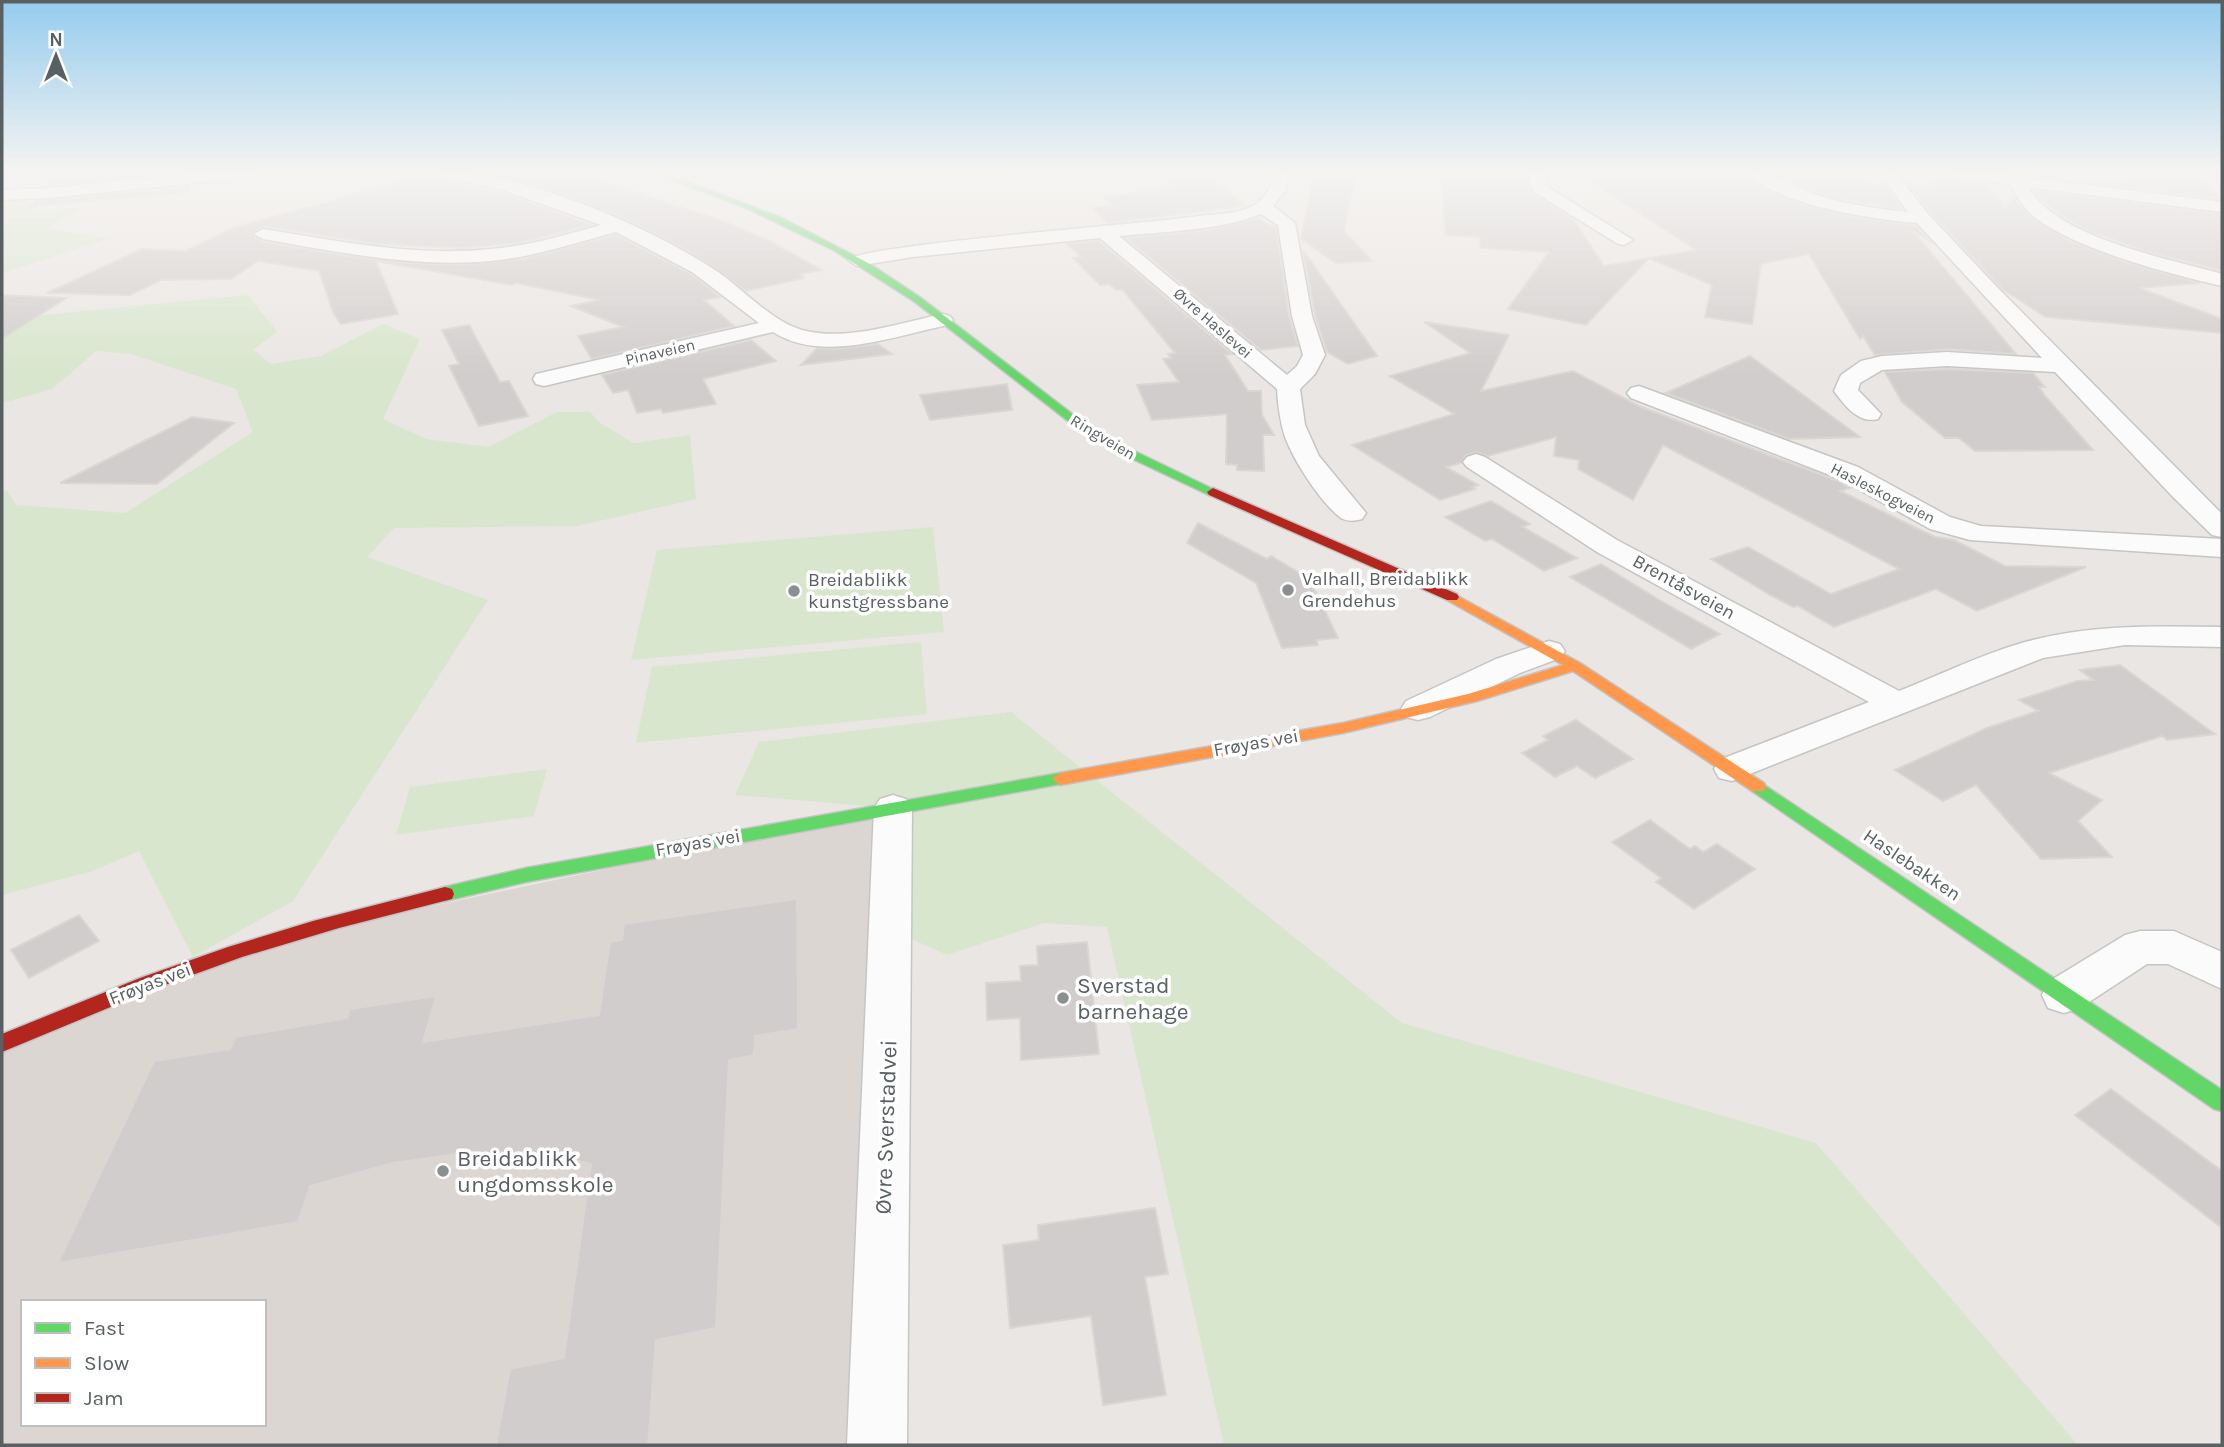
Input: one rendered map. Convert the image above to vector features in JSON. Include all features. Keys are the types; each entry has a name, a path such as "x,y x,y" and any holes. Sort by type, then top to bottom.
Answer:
{"main road":[{"name":"Ringveien","path":"815,240 862,263 943,320 1056,407 1115,447 1448,595 1562,659"},
{"name":"Haslebakken","path":"1562,659 1732,769 2222,1102"},
{"name":"Frøyas vei","path":"2,1043 234,952 324,924 526,875 1343,728 1412,712"}],"street":[{"path":"301,240 416,256 447,257 527,250 567,240"},
{"path":"644,240 700,268 791,334 828,338 857,337 943,320"},
{"path":"862,263 959,248 1041,240"},
{"name":"Øvre Haslevei","path":"1112,240 1289,387"},
{"path":"1289,240 1302,316 1314,355 1307,369 1289,387 1289,404 1296,436 1308,463 1352,513"},
{"path":"1942,240 2182,491 2222,528"},
{"path":"2098,240 2222,280"},
{"name":"Pinaveien","path":"544,379 776,325"},
{"path":"1869,414 1846,391 1849,380 1869,366 1947,359 2062,366"},
{"name":"Hasleskogveien","path":"1639,393 1849,473 1940,523 1980,534 2222,548"},
{"name":"Brentåsveien","path":"1476,462 1607,545 1898,704"},
{"path":"1732,769 2022,654 2074,640 2125,635 2222,637"},
{"name":"Frøyas vei","path":"1412,712 1508,666 1562,659"},
{"name":"Øvre Sverstadvei","path":"877,1445 893,808"},
{"path":"2064,995 2140,947 2174,948 2222,972"}],"shaded area":[{"name":"Breidablikk ungdomsskole","path":"893,808 877,1445 2,1445 2,1040 193,957"}],"green space":[{"path":"2,240 105,240 2,273"},
{"path":"248,295 277,332 253,350 271,364 321,356 383,324 420,339 383,419 426,439 488,447 557,412 590,412 600,423 634,443 690,435 696,499 577,526 394,528 367,557 488,600 293,901 193,957 139,851 92,871 2,895 2,491 7,491 16,505 125,513 253,432 236,389 131,354 96,351 52,389 2,403 2,333 24,317"},
{"name":"Breidablikk kunstgressbane","path":"933,527 944,632 631,660 657,550"},
{"path":"921,642 927,714 636,743 652,667"},
{"path":"1011,712 1402,1023 1816,1143 2078,1445 1224,1445 1107,927 1044,923 947,955 892,930 892,808 735,795 759,742"},
{"path":"547,769 534,816 396,835 410,787"}],"building":[{"path":"209,240 259,240 347,256 405,263 462,265 523,259 598,240 625,240 691,274 720,297 704,300 734,326 592,359 578,336 623,327 571,306 600,300 516,283 512,285 376,261 398,314 341,324 334,314 319,271 258,261 231,279 161,280 130,295 47,293 142,249 186,251"},
{"path":"349,240 533,240 462,248 377,244"},
{"path":"666,240 765,240 822,270 800,274 804,278 746,291 691,252"},
{"path":"1128,240 1278,240 1289,316 1298,346 1261,350"},
{"path":"1302,240 1352,240 1372,261 1336,263"},
{"path":"1480,240 1587,240 1604,266 1649,258 1586,325 1508,309 1549,252 1481,248"},
{"path":"1680,240 1920,240 2016,354 1947,349 1875,355 1863,336 1860,339 1809,254 1761,264 1752,324 1705,317 1712,285 1649,258 1696,250"},
{"path":"1956,240 2068,240 2122,261 2200,283 2139,288 2222,319 2222,333 2046,317 2002,289"},
{"path":"2113,240 2222,240 2222,271 2145,251"},
{"path":"1099,241 1232,354 1225,355 1248,391 1261,391 1262,415 1274,435 1263,435 1264,471 1237,470 1237,465 1226,464 1227,414 1152,420 1137,385 1179,382 1163,359 1171,358 1168,354 1175,353 1122,289 1116,290 1109,284 1100,285 1073,258 1081,257 1067,244"},
{"path":"1303,250 1377,356 1348,364 1327,352 1315,315"},
{"path":"2,295 66,298 2,339"},
{"path":"1424,322 1509,335 1481,391 1573,371 1639,406 1838,481 1850,488 1840,491 1935,537 1954,540 2005,566 2086,567 1977,611 1936,589 1834,627 1798,606 1793,607 1770,595 1711,559 1748,547 1831,594 1899,569 1663,445 1633,500 1578,469 1579,460 1554,456 1556,437 1488,456 1477,452 1466,455 1461,463 1446,467 1478,485 1472,487 1475,489 1440,500 1352,445 1454,414 1390,376 1470,353"},
{"path":"469,325 500,382 509,381 528,416 479,426 449,366 459,364 442,330"},
{"path":"751,340 776,361 703,379 716,404 663,413 661,409 637,413 628,390 613,393 602,375"},
{"path":"878,344 892,354 801,365 817,348 835,349"},
{"path":"1750,356 1860,437 1789,439 1666,393"},
{"path":"1947,369 2033,373 2045,387 2039,387 2045,396 2093,450 1975,451 1959,438 1945,438 1902,402 1885,372"},
{"path":"1007,384 1012,410 930,420 920,395"},
{"path":"192,417 234,423 157,484 60,483"},
{"path":"1491,501 1530,524 1523,527 1577,558 1544,571 1492,539 1485,541 1445,517"},
{"name":"Valhall, Breidablikk Grendehus","path":"1198,523 1267,559 1271,556 1298,572 1316,592 1338,638 1316,640 1318,645 1282,648 1256,583 1187,543"},
{"path":"1601,564 1720,634 1691,649 1570,577"},
{"path":"2120,665 2215,734 2167,740 2162,736 2049,773 2102,800 2078,821 2112,857 2041,859 1976,785 1943,801 1895,770 1987,728 2038,711 2019,700 2077,681 2093,680 2080,670"},
{"path":"1576,720 1633,759 1595,778 1577,766 1555,777 1522,753 1548,740 1543,736"},
{"path":"1650,820 1690,849 1695,846 1703,852 1717,844 1755,869 1694,909 1656,882 1661,878 1612,842"},
{"path":"797,899 798,1029 755,1036 754,1055 729,1060 716,1328 656,1340 648,1445 496,1445 510,1369 564,1358 591,1164 550,1154 524,1152 464,1153 393,1163 310,1186 298,1222 58,1263 154,1061 230,1049 236,1037 347,1018 350,1009 436,996 423,1042 599,1015 610,942 622,940 624,924"},
{"path":"79,915 99,941 29,978 11,950"},
{"path":"1087,942 1099,1054 1021,1060 1020,1018 987,1020 986,983 1021,981 1020,966 1038,965 1037,946"},
{"path":"2111,1089 2222,1171 2222,1228 2075,1115"},
{"path":"1155,1208 1168,1274 1145,1277 1166,1395 1103,1405 1091,1316 1010,1328 1003,1245 1039,1240 1038,1225"}],"traffic: fast":[{"path":"820,240 867,266 918,300 1076,422 1126,451 1213,492"},
{"path":"445,894 526,875 1060,779"},
{"path":"1758,787 2222,1102"}],"traffic: slow":[{"path":"1452,597 1575,666 1758,787"},
{"path":"1060,779 1343,728 1472,698 1575,666"}],"traffic: jam":[{"path":"1213,492 1452,597"},
{"path":"2,1043 205,962 339,921 445,894"}],"place":[{"name":"Valhall, Breidablikk Grendehus","path":"1288,590"},
{"name":"Breidablikk kunstgressbane","path":"794,591"},
{"name":"Sverstad barnehage","path":"1063,998"},
{"name":"Breidablikk ungdomsskole","path":"443,1171"}]}
